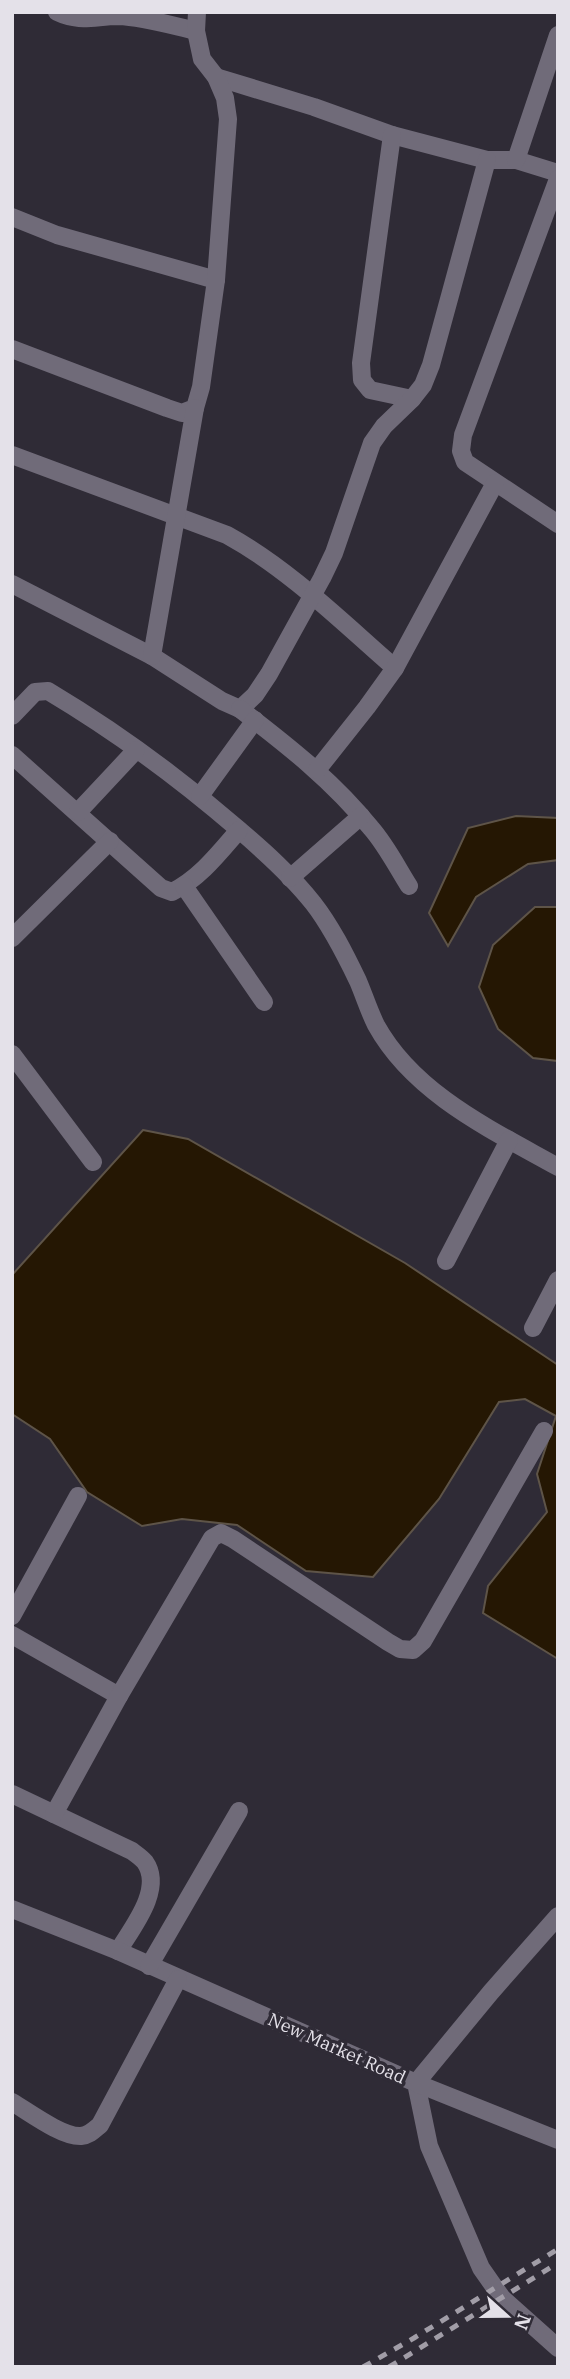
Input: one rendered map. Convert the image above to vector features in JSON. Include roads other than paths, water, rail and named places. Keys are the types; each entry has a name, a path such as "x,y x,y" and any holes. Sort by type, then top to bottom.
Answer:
{"street":[{"path":"57,12 88,20 116,16 138,18 196,31"},
{"path":"152,656 195,408 201,387 216,280 228,119 225,98 216,77 202,59 196,31 197,12"},
{"path":"516,160 558,34"},
{"path":"216,77 314,107 392,135 487,160 516,160 558,173"},
{"path":"392,135 361,363 362,380 370,390 412,399"},
{"path":"240,709 255,695 268,674 334,553 372,443 384,426 423,385 431,365 487,160"},
{"path":"558,179 463,435 461,451 465,462 558,524"},
{"path":"12,217 57,235 216,280"},
{"path":"12,349 182,413 195,408"},
{"path":"12,455 227,535 312,596 395,668"},
{"path":"317,770 395,668 495,483"},
{"path":"12,584 152,656 255,720 317,770 361,816 409,886"},
{"path":"12,716 35,692 48,691 200,796 269,855 313,903 334,934 376,1024 395,1054 449,1103 558,1167"},
{"path":"200,796 255,720"},
{"path":"78,812 136,750"},
{"path":"12,755 161,888 172,892 184,886 207,866 239,830"},
{"path":"290,877 361,816"},
{"path":"12,938 110,841"},
{"path":"184,886 264,1002"},
{"path":"12,1054 93,1162"},
{"path":"446,1261 509,1140"},
{"path":"533,1328 558,1280"},
{"path":"54,1814 119,1696 212,1538 221,1533 388,1642 400,1649 413,1650 423,1641 544,1431"},
{"path":"12,1616 78,1496"},
{"path":"12,1635 119,1696"},
{"path":"12,1794 132,1851 145,1861 151,1877 148,1899 118,1951"},
{"path":"149,1966 239,1811"},
{"name":"New Market Road","path":"12,1909 118,1951 416,2083 429,2146 481,2268 502,2298 558,2348"},
{"path":"558,1916 416,2083 558,2140"},
{"path":"12,2102 66,2133 81,2136 91,2133 100,2124 178,1979"}],"railway":[{"path":"363,2367 558,2249"},
{"path":"389,2367 558,2263"}]}
